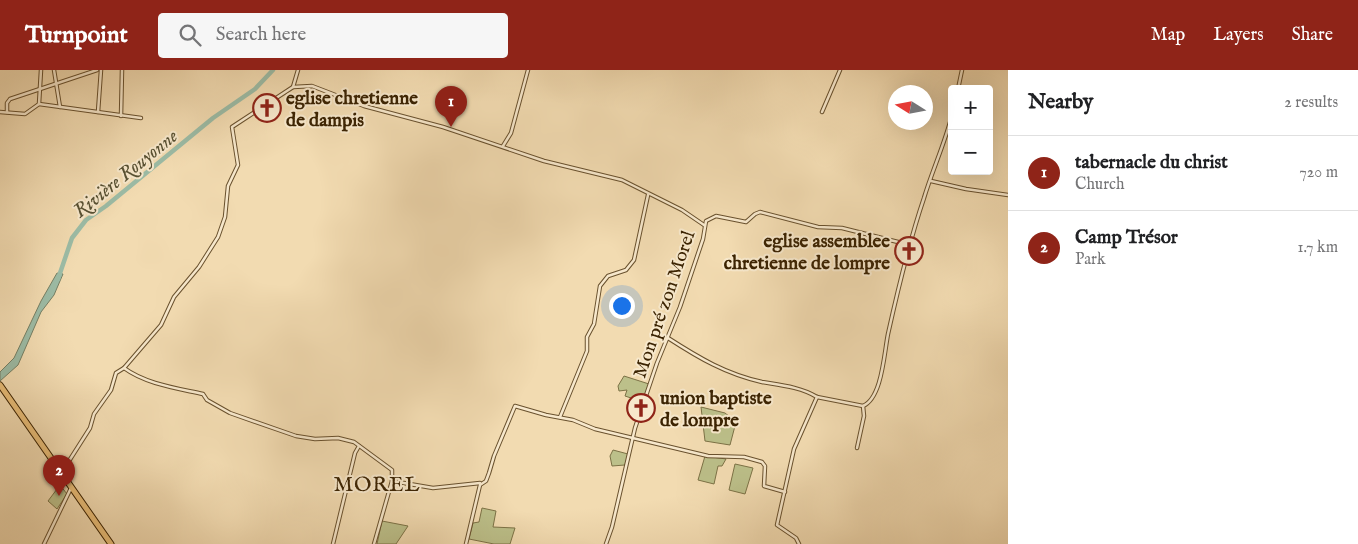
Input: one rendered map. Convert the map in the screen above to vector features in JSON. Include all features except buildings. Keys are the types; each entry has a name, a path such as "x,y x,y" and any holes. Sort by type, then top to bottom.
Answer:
{"main road":[{"path":"0,386 111,544"}],"street":[{"path":"54,70 60,107"},
{"path":"7,112 8,100 99,70 98,112"},
{"path":"122,70 122,116"},
{"path":"294,87 298,70"},
{"path":"503,146 511,133 528,70"},
{"path":"822,112 840,70"},
{"path":"959,85 962,70"},
{"path":"40,104 41,71"},
{"path":"61,472 90,428 94,414 111,390 116,373 124,368 161,325 174,297 199,267 218,237 225,217 228,186 238,165 232,127 294,87 319,88 364,106 503,146 524,155 622,180 648,195 682,210 704,225"},
{"path":"0,112 25,114 40,104 140,118"},
{"path":"668,338 708,364 762,382 807,391 817,397 863,406 872,400 878,389 886,342 910,245 948,128"},
{"path":"931,180 966,189 1008,195"},
{"path":"560,417 587,351 588,337 594,324 600,286 608,276 626,270 634,260 648,195"},
{"name":"Mon pré zon Morel","path":"606,544 646,392 668,338 700,246 706,222 716,216 746,222 760,212 818,227 842,228 910,245"},
{"path":"124,368 135,376 152,382 203,394 207,400 230,413 296,436 315,439 338,438 359,446 392,470 392,481 374,544"},
{"path":"799,544 796,538 778,525 794,448 817,397"},
{"path":"466,544 482,483 489,473 494,456 509,424 512,408 520,406 546,416 560,417 595,429 708,456 744,458 762,462 765,466 764,486 785,492"},
{"path":"857,448 864,416 863,406"},
{"path":"333,544 355,453 359,446"},
{"path":"392,481 433,488 482,483"},
{"path":"44,544 71,488"}],"green space":[{"path":"624,376 649,384 643,402 625,396 627,390 619,391 618,386"},
{"path":"701,407 725,413 736,422 730,445 705,441"},
{"path":"613,450 628,454 625,465 612,466 610,456"},
{"path":"705,456 726,459 722,466 718,466 714,484 698,480"},
{"path":"735,464 753,468 745,494 729,490"},
{"path":"60,485 67,494 57,509 48,501"},
{"path":"482,508 496,511 493,527 515,528 510,544 494,544 469,539 473,523 479,522"},
{"path":"382,521 408,526 396,544 377,544"}],"shaded area":[{"path":"57,273 63,274 54,295 41,312 18,365 0,381 0,372 14,358 41,301"}],"waterway":[{"name":"Rivière Rouyonne","path":"58,279 72,238 86,220 106,206 213,118 255,89 273,70"}],"place":[{"name":"eglise chretienne de dampis","path":"267,108"},
{"name":"tabernacle du christ","path":"451,127"},
{"name":"eglise assemblee chretienne de lompre","path":"909,251"},
{"name":"union baptiste de lompre","path":"641,408"},
{"name":"Camp Trésor","path":"59,496"}],"district":[{"name":"MOREL","path":"377,484"}]}
